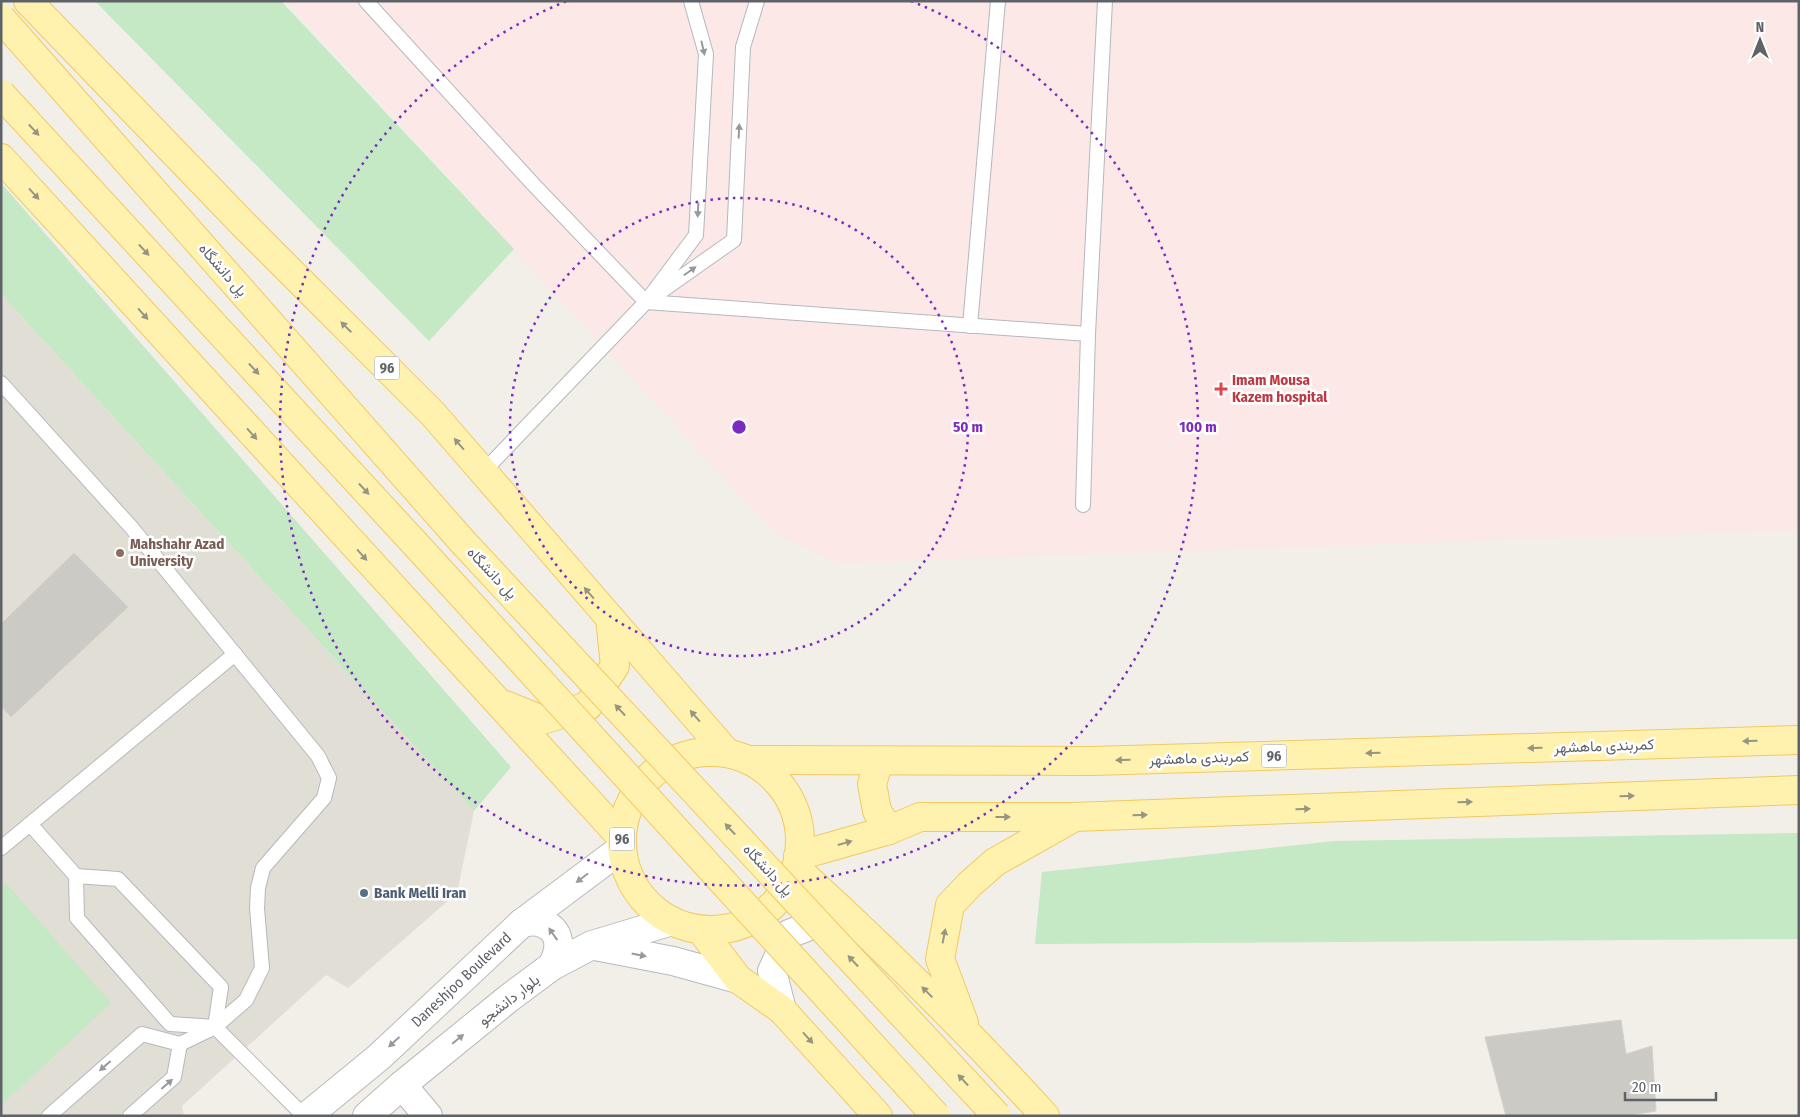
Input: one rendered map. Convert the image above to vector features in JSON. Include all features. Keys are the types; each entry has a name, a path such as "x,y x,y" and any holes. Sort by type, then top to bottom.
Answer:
{"main road":[{"name":"96","path":"28,1 245,226 433,414 610,618 738,756 771,774 787,794 798,817 801,843 797,862 788,887 780,898 760,916 741,925 721,930 701,930 677,924 656,912 639,894 627,872 622,844 622,826 629,803 642,783 659,768 680,757 703,752 738,756"},
{"name":"پل دانشگاه","path":"1,18 462,541 996,1116"},
{"path":"1,94 423,553 936,1116"},
{"name":"96","path":"1,158 496,702 622,844"},
{"path":"496,702 542,720 588,706 615,666 610,618"},
{"name":"کمربندی ماهشهر","path":"738,756 878,762 1092,761 1799,740"},
{"path":"878,762 872,784 877,811 889,830"},
{"path":"1045,1116 967,1032 797,862 889,830 920,817 1074,817 1799,790"},
{"path":"967,1032 940,959 950,905 995,862 1074,817"},
{"name":"Daneshjoo Boulevard","path":"305,1116 379,1057 522,923 622,844"},
{"path":"782,1010 772,970 789,934 827,919 865,931"},
{"path":"522,923 537,921 550,927 558,939 559,954 552,966"},
{"name":"بلوار دانشجو","path":"368,1116 509,998 552,966 592,945 672,921"},
{"path":"701,930 738,979 782,1010 878,1116"},
{"path":"592,945 672,961 738,979"},
{"path":"402,1086 428,1116"}],"lane":[{"path":"366,1 533,184 646,302 1088,334"},
{"path":"483,472 646,302 696,235 706,54 691,1"},
{"path":"646,302 734,240 743,47 757,1"},
{"path":"970,326 998,1"},
{"path":"1083,505 1088,334 1105,1"},
{"path":"1,383 131,527 318,756 329,778 324,798 263,868 258,888 257,908 262,968 246,1000 215,1028 180,1044 142,1034 49,1116"},
{"path":"1,848 235,654"},
{"path":"30,824 76,876 77,918 170,1024 215,1028 305,1116"},
{"path":"76,876 118,880 221,987 215,1028"},
{"path":"130,1116 174,1077 180,1044"}],"shaded area":[{"name":"Imam Mousa Kazem hospital","path":"287,1 1799,1 1799,530 837,563 775,534"},
{"name":"Mahshahr Azad University","path":"1,294 474,811 457,893 348,988 326,975 182,1106 184,1116 1,1116"}],"green space":[{"path":"95,1 281,1 514,249 429,341"},
{"path":"1,183 511,767 474,811 1,294"},
{"path":"1799,833 1799,939 1035,944 1042,872 1335,841"},
{"path":"5,882 111,1003 1,1105 1,885"}],"building":[{"path":"74,553 128,607 11,717 1,706 1,624"},
{"path":"1621,1020 1626,1054 1652,1046 1656,1111 1625,1116 1506,1116 1485,1037"}],"place":[{"name":"Imam Mousa Kazem hospital","path":"1221,389"},
{"name":"Mahshahr Azad University","path":"120,553"},
{"name":"Bank Melli Iran","path":"364,893"}]}
